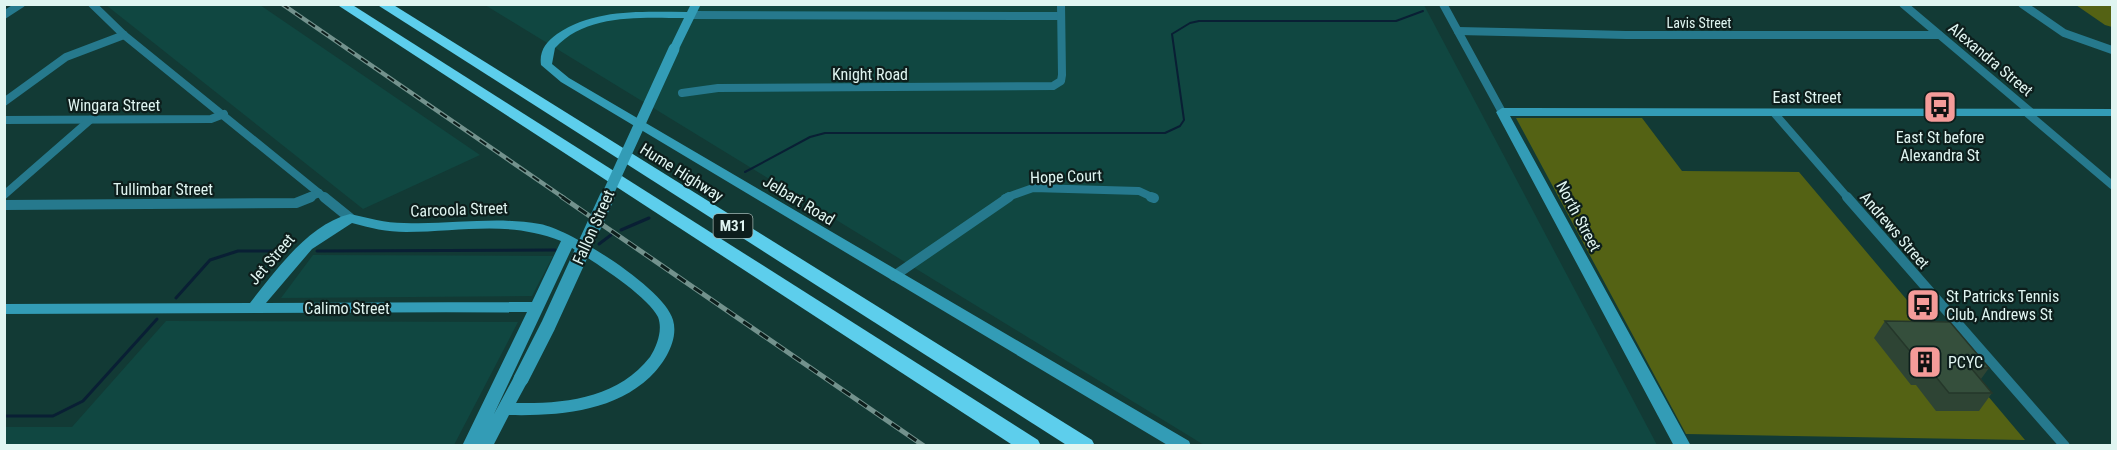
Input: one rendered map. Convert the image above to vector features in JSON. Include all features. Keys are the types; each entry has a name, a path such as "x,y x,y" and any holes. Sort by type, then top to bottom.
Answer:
{"highway":[{"name":"M31","path":"342,4 1031,446"},
{"name":"Hume Highway","path":"382,4 1085,446"}],"street":[{"path":"4,15 21,4"},
{"name":"Carcoola Street","path":"92,4 124,35 350,218 389,228 506,224 532,227 569,240 608,266 656,304 665,317 667,331 663,347 646,371 628,386 607,396 558,409 505,409"},
{"path":"693,10 1061,16 1061,4"},
{"name":"North Street","path":"1443,4 1683,446"},
{"name":"Alexandra Street","path":"1903,4 2112,185"},
{"path":"2022,4 2059,30 2112,50"},
{"name":"Fallon Street","path":"484,446 548,326 693,10"},
{"name":"Jelbart Road","path":"693,10 619,16 586,23 554,42 546,56 547,65 565,80 1183,446"},
{"name":"Knight Road","path":"682,93 718,88 1058,85 1062,75 1061,16"},
{"name":"Lavis Street","path":"1458,31 1626,35 1939,35"},
{"path":"4,102 66,57 124,35"},
{"path":"2077,50 2088,42"},
{"name":"East Street","path":"1502,112 2112,113"},
{"name":"Wingara Street","path":"4,120 211,119 224,114"},
{"name":"Andrews Street","path":"1775,114 2065,446"},
{"path":"4,195 90,120"},
{"name":"Hope Court","path":"894,276 1005,198 1033,188 1139,191 1154,198"},
{"name":"Tullimbar Street","path":"4,205 296,203 319,193"},
{"name":"Jet Street","path":"253,309 298,253 313,239 350,218"},
{"path":"470,446 569,240"},
{"name":"Calimo Street","path":"4,309 536,307"}],"shaded area":[{"path":"106,5 260,5 480,155 363,209"},
{"path":"485,5 1424,5 1657,445 1204,445"},
{"path":"313,255 553,256 532,296 281,298"},
{"path":"166,321 518,322 454,445 5,445 5,427 72,427"}],"green space":[{"path":"2076,5 2112,5 2112,27 2105,25"},
{"path":"1516,118 1642,118 1682,171 1799,172 2025,440 1686,434"}],"building":[{"path":"1885,321 1950,322 1989,368 1971,368 1992,393 1949,393 1928,367 1923,367"}],"waterway":[{"path":"745,172 810,137 825,133 1165,133 1180,126 1184,120 1172,34 1190,23 1199,21 1396,21 1423,11"},
{"path":"621,230 649,218"},
{"path":"599,244 611,235"},
{"path":"317,251 555,250"},
{"path":"176,298 210,260 238,251 285,251"},
{"path":"4,416 53,416 83,401 157,319"}],"railway":[{"path":"282,4 564,198"},
{"path":"562,197 924,446"}],"place":[{"name":"East St before Alexandra St","path":"1940,107"},
{"name":"St Patricks Tennis Club, Andrews St","path":"1923,305"},
{"name":"PCYC","path":"1925,362"}]}
